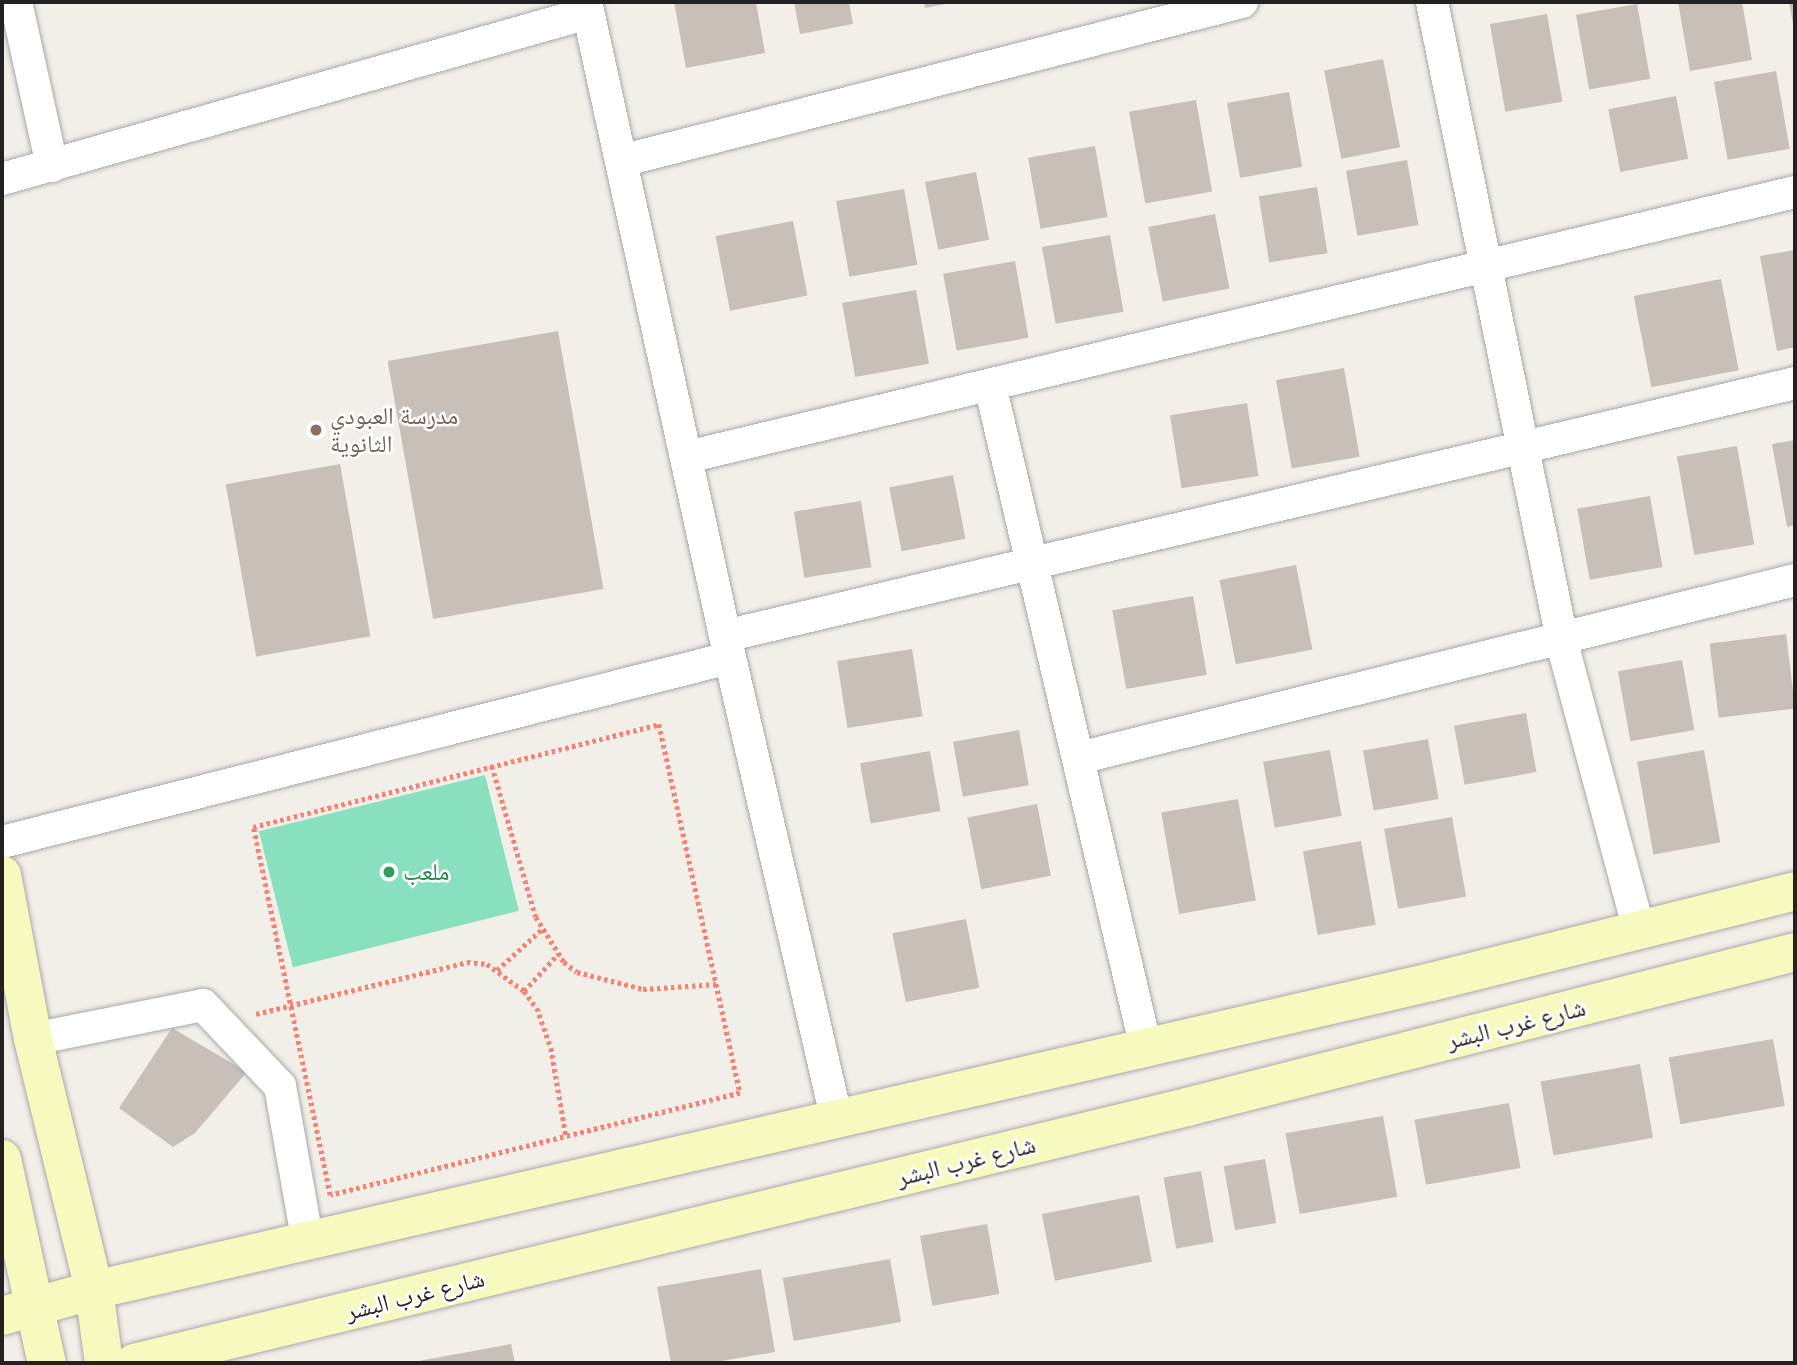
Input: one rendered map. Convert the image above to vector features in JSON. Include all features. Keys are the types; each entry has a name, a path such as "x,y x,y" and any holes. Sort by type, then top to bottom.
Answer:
{"street":[{"path":"16,2 52,166"},
{"path":"621,161 1242,2"},
{"path":"1432,2 1520,450 1562,639 1639,930"},
{"path":"2,179 587,8 727,647 837,1121"},
{"path":"687,457 1795,192"},
{"path":"2,842 1034,564 1795,383"},
{"path":"990,385 1146,1048"},
{"path":"1079,758 1795,580"},
{"path":"2,875 33,1039 94,1290 103,1363"},
{"path":"18,1312 94,1290 837,1121 1795,891"},
{"name":"شارع غرب البشر","path":"134,1363 1187,1108 1795,952"},
{"path":"33,1039 203,1005 280,1086 308,1243"},
{"path":"2,1159 18,1312 47,1363"}],"path":[{"path":"659,724 716,984 740,1093 330,1195 253,827 659,724"},
{"path":"492,766 542,929 558,954 577,972 643,989 716,984"},
{"path":"497,970 542,929"},
{"path":"524,991 558,954"},
{"path":"221,1024 290,1004 467,962 497,970 524,991 537,1009 551,1048 566,1136"}],"green space":[{"name":"ملعب","path":"485,775 519,911 293,967 259,831"}],"building":[{"path":"674,2 756,2 765,53 686,68"},
{"path":"794,2 849,2 853,24 800,34"},
{"path":"924,2 951,2 951,3 925,8"},
{"path":"1678,2 1742,2 1752,60 1690,71"},
{"path":"1789,2 1795,2 1795,29 1794,29"},
{"path":"1637,4 1650,79 1589,90 1576,15"},
{"path":"1547,14 1562,102 1505,112 1490,24"},
{"path":"1383,59 1400,147 1341,159 1324,70"},
{"path":"1776,71 1790,149 1728,160 1714,82"},
{"path":"1289,92 1302,167 1240,178 1227,103"},
{"path":"1676,96 1688,159 1620,172 1608,109"},
{"path":"1196,100 1212,192 1145,203 1129,112"},
{"path":"1095,146 1108,217 1041,229 1028,158"},
{"path":"1407,160 1418,225 1357,236 1346,171"},
{"path":"976,172 989,240 938,250 925,182"},
{"path":"1317,187 1327,253 1269,262 1259,196"},
{"path":"904,189 917,265 849,277 836,201"},
{"path":"1215,214 1230,289 1163,302 1148,227"},
{"path":"793,221 808,296 730,311 715,236"},
{"path":"1110,235 1124,312 1056,324 1042,247"},
{"path":"1795,250 1795,347 1777,351 1760,256"},
{"path":"1015,261 1029,338 957,350 943,274"},
{"path":"1721,279 1739,370 1651,387 1634,296"},
{"path":"916,290 929,364 855,377 842,303"},
{"path":"558,331 603,589 433,619 388,361"},
{"path":"1344,368 1360,457 1292,469 1276,380"},
{"path":"1247,403 1259,476 1182,488 1170,415"},
{"path":"1795,440 1795,525 1787,527 1772,444"},
{"path":"1737,446 1754,544 1694,555 1677,457"},
{"path":"340,464 370,636 256,656 226,484"},
{"path":"953,475 965,539 902,551 889,487"},
{"path":"1650,496 1663,567 1590,580 1577,509"},
{"path":"861,501 871,567 804,578 794,512"},
{"path":"1296,565 1312,649 1236,664 1219,580"},
{"path":"1193,596 1207,675 1126,689 1112,610"},
{"path":"1786,634 1795,708 1719,718 1710,643"},
{"path":"912,649 923,716 848,728 837,661"},
{"path":"1682,660 1694,730 1630,741 1618,671"},
{"path":"1526,713 1536,772 1465,785 1454,726"},
{"path":"1019,730 1029,785 963,797 953,742"},
{"path":"1428,739 1439,799 1374,811 1363,750"},
{"path":"1330,750 1342,816 1275,828 1263,762"},
{"path":"1704,750 1720,843 1653,854 1637,762"},
{"path":"930,751 941,811 871,823 860,763"},
{"path":"1238,799 1256,900 1179,914 1161,813"},
{"path":"1037,804 1051,876 981,889 967,818"},
{"path":"1452,817 1466,897 1398,909 1384,829"},
{"path":"1361,841 1376,925 1318,935 1303,851"},
{"path":"966,919 979,988 906,1002 892,933"},
{"path":"172,1028 247,1072 195,1133 173,1147 119,1108"},
{"path":"1773,1039 1785,1106 1680,1124 1669,1057"},
{"path":"1640,1064 1653,1138 1554,1155 1541,1082"},
{"path":"1509,1103 1520,1168 1426,1185 1414,1120"},
{"path":"1383,1116 1397,1197 1300,1214 1286,1133"},
{"path":"1265,1159 1276,1223 1235,1230 1224,1166"},
{"path":"1201,1171 1214,1242 1176,1249 1164,1178"},
{"path":"1139,1195 1152,1262 1055,1281 1042,1214"},
{"path":"987,1224 999,1294 932,1306 920,1236"},
{"path":"890,1259 901,1322 794,1341 783,1278"},
{"path":"761,1269 775,1352 710,1363 671,1363 657,1287"},
{"path":"511,1344 515,1363 413,1362"}],"place":[{"name":"مدرسة العبودي الثانوية","path":"316,430"},
{"name":"ملعب","path":"389,872"}]}
